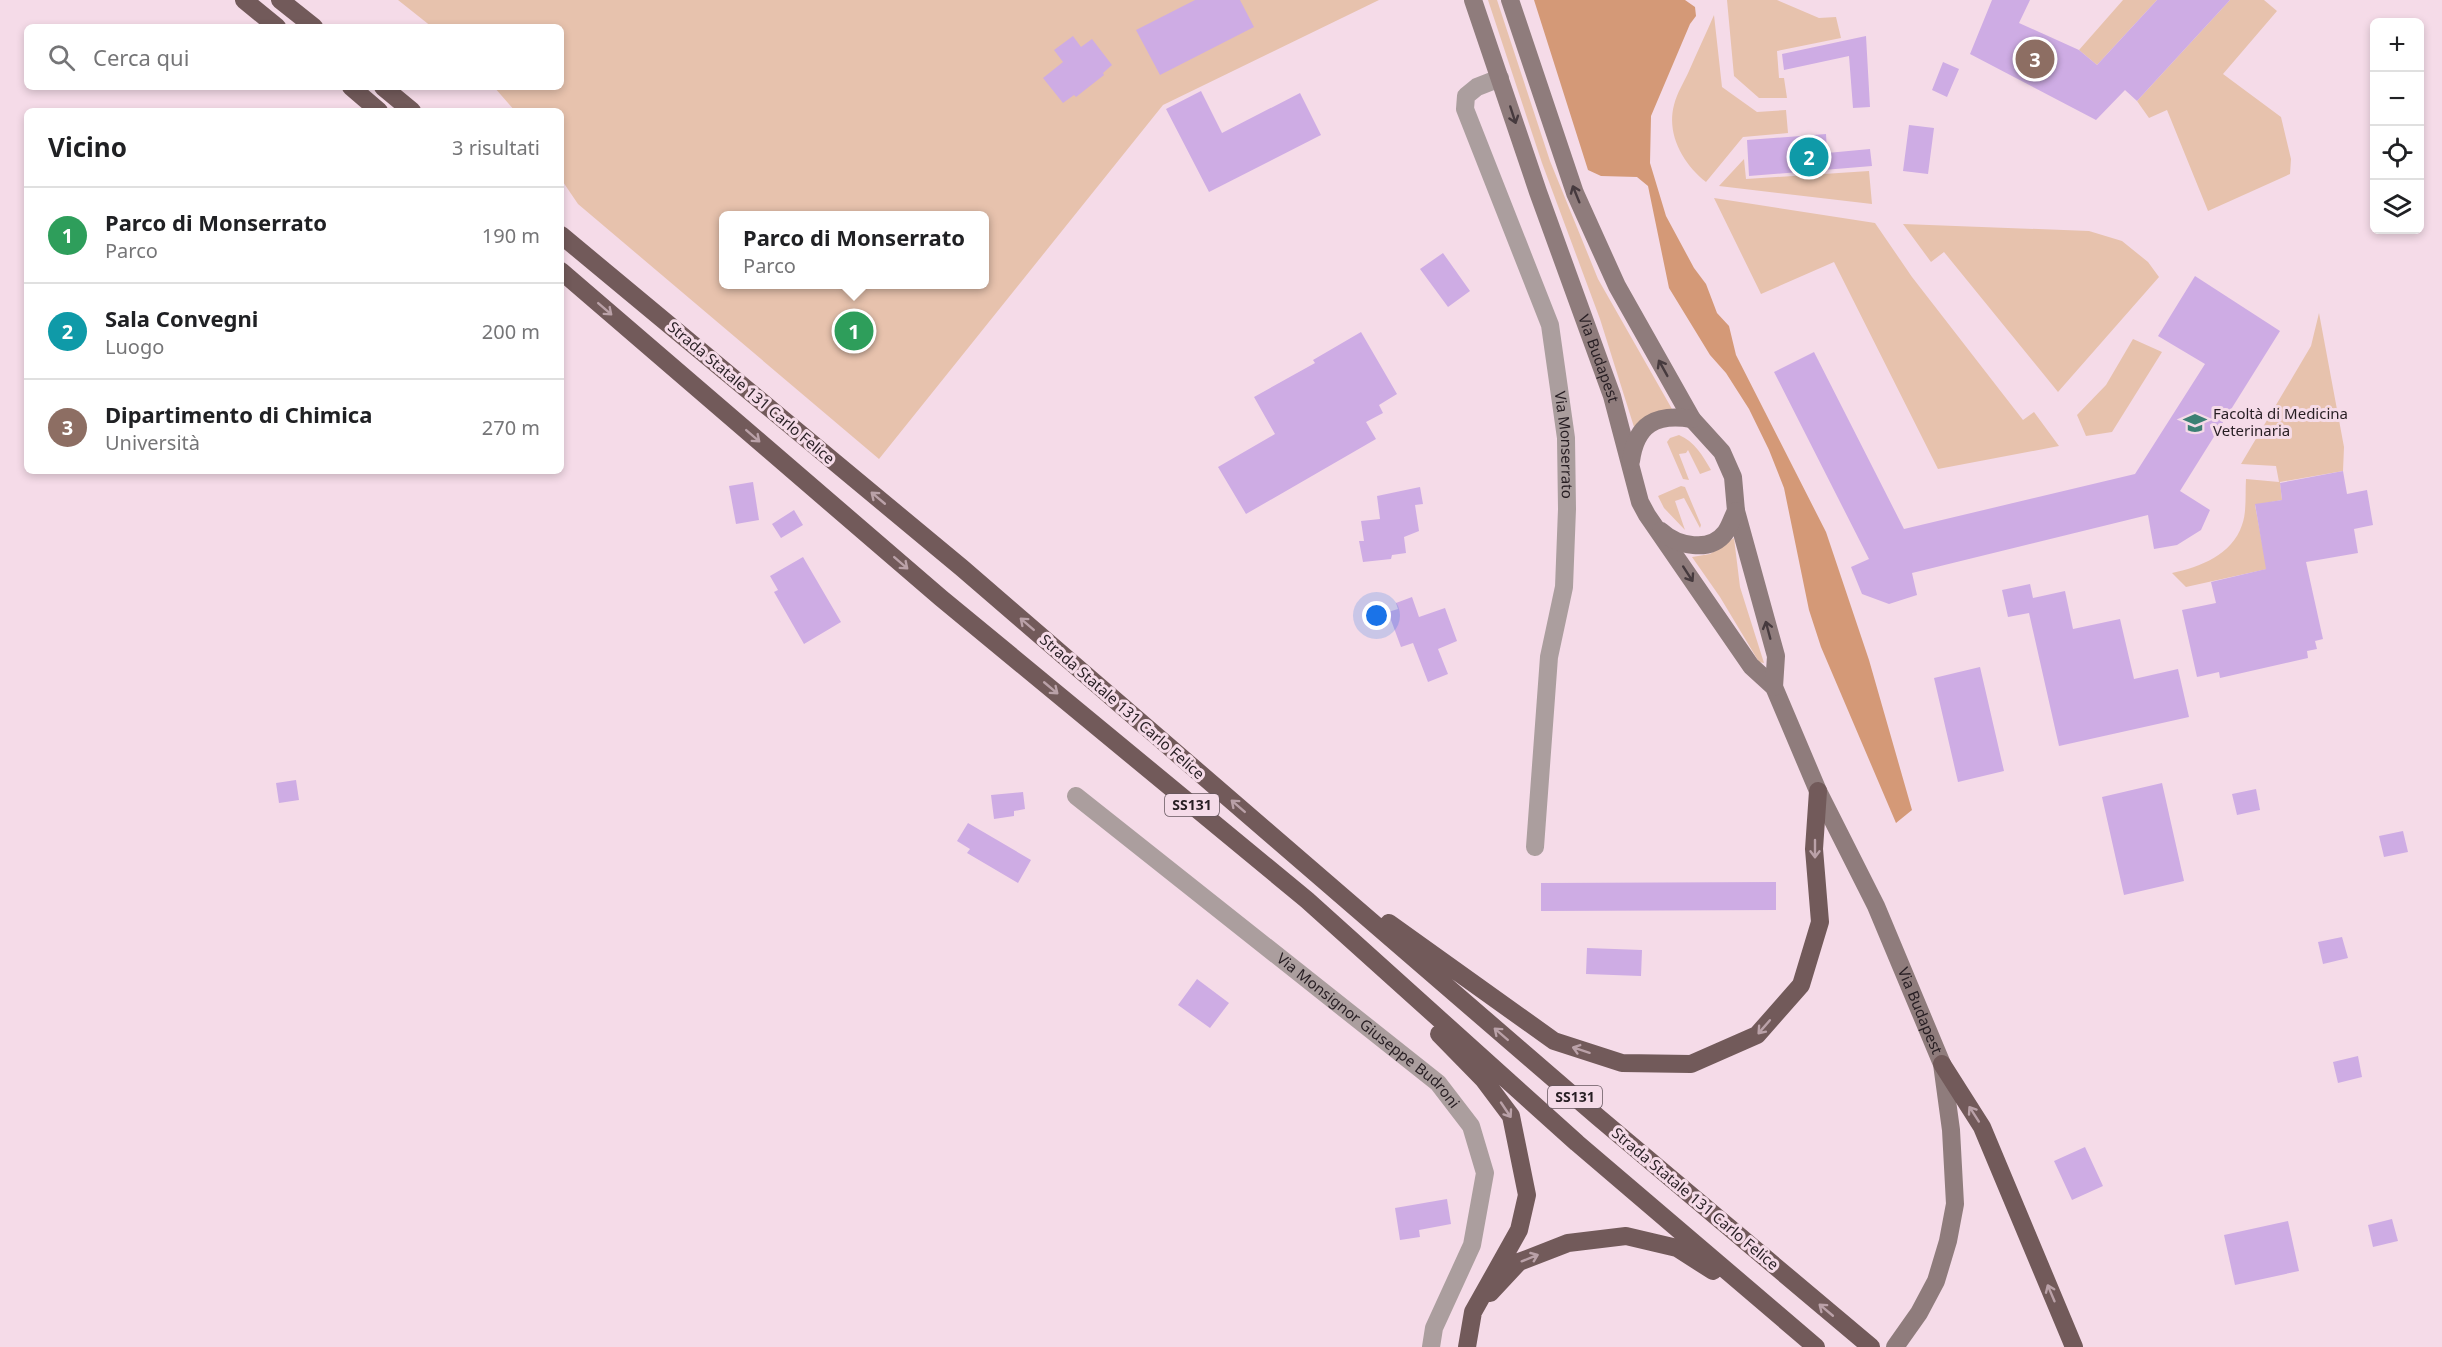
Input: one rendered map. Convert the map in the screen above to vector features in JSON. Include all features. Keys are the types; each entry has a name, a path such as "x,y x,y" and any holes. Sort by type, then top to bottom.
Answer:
{"highway":[{"path":"244,0 274,24"},
{"path":"280,0 310,24"},
{"path":"286,0 311,24"},
{"path":"354,90 376,108"},
{"path":"387,90 408,108"},
{"name":"Strada Statale 131 Carlo Felice","path":"564,237 962,568 1598,1117 1871,1347"},
{"name":"Strada Statale 131 Carlo Felice","path":"564,274 941,597 1307,900 1577,1143 1816,1347"},
{"path":"1282,845 1554,1041 1622,1063 1691,1064 1757,1035 1801,985 1820,922 1814,849 1818,791"},
{"path":"1307,900 1484,1080 1511,1116 1527,1195 1519,1230 1473,1312 1467,1347"},
{"path":"1942,1064 1982,1127 2074,1347"},
{"path":"1473,1312 1519,1262 1568,1243 1626,1236 1677,1248 1771,1308"}],"main road":[{"name":"Via Budapest","path":"1473,0 1538,192 1612,396 1640,501 1647,515 1751,666 1774,687 1818,791 1876,906 1942,1064 1951,1130 1955,1204 1948,1241 1936,1281 1919,1313 1896,1346"},
{"name":"Via Budapest","path":"1510,0 1575,194 1617,285 1692,419 1722,452 1733,477 1736,511 1776,656 1774,687"},
{"path":"1630,463 1633,445 1647,426 1659,418 1675,416 1692,419"},
{"path":"1656,525 1678,542 1691,545 1709,544 1725,533 1736,511"}],"street":[{"name":"Via Monserrato","path":"1500,78 1477,87 1466,96 1465,109 1550,325 1566,438 1567,509 1564,587 1549,657 1535,847"},
{"name":"Via Monsignor Giuseppe Budroni","path":"1076,796 1438,1083 1471,1126 1485,1173 1474,1235 1472,1245 1434,1328 1431,1347"}],"shaded area":[{"path":"398,0 1379,0 1163,105 879,459 578,204 564,183 564,108 512,108 497,90 564,90 564,24 428,24"},
{"path":"1488,0 1497,0 1550,161 1598,279 1672,409 1634,427 1600,319 1542,163"},
{"path":"1534,0 1685,0 1695,7 1696,16 1690,24 1651,116 1650,163 1666,216 1694,268 1706,284 1717,313 1729,326 1736,355 1826,532 1869,660 1912,810 1896,823 1821,647 1809,610 1784,488 1769,450 1749,409 1726,373 1710,355 1669,288 1648,186 1637,177 1601,176 1588,170"},
{"path":"1727,0 1777,0 1819,18 1836,17 1841,38 1777,51 1779,78 1784,78 1787,98 1759,98 1734,76"},
{"path":"2123,0 2157,0 2097,65 2079,50"},
{"path":"2230,0 2264,0 2277,11 2223,74 2281,117 2291,159 2290,174 2208,211 2167,110 2149,118 2137,101"},
{"path":"1714,15 1722,87 1757,112 1786,110 1788,133 1743,137 1706,182 1684,158 1675,138 1672,116 1677,96"},
{"path":"1744,159 1746,179 1869,171 1872,204 1719,186"},
{"path":"1714,198 1875,223 1912,277 2023,420 2034,412 2059,446 1938,469 1834,262 1761,294"},
{"path":"1903,224 2089,231 2122,241 2148,262 2159,277 2058,392 1944,252 1931,262"},
{"path":"2319,313 2344,447 2343,471 2280,482 2282,500 2255,505 2267,569 2186,587 2172,573 2214,558 2231,544 2237,535 2245,514 2246,479 2279,482 2276,466 2241,464 2311,346"},
{"path":"2133,339 2162,352 2112,432 2086,436 2077,415 2106,385"},
{"path":"1679,435 1694,445 1711,470 1700,474 1688,450 1686,453 1679,454 1689,480 1683,479 1667,442 1670,438"},
{"path":"1681,486 1685,487 1701,525 1700,528 1684,498 1675,501 1685,530 1664,508 1658,496"},
{"path":"1734,538 1740,587 1764,663 1759,662 1720,597 1692,557 1710,554"}],"building":[{"path":"1195,0 1240,0 1254,27 1160,75 1136,30"},
{"path":"1992,0 2030,0 2019,23 2079,50 2097,65 2157,0 2230,0 2137,101 2125,90 2096,120 1970,54"},
{"path":"1073,36 1081,47 1092,39 1112,65 1103,73 1104,75 1076,97 1074,95 1063,103 1043,78 1063,62 1054,50"},
{"path":"1866,36 1870,107 1853,108 1849,56 1784,70 1782,54"},
{"path":"1943,62 1959,69 1947,97 1932,90"},
{"path":"1201,91 1222,133 1300,93 1321,135 1209,192 1166,109"},
{"path":"1909,125 1934,128 1928,174 1903,171"},
{"path":"1826,134 1827,153 1870,149 1872,166 1749,176 1747,140"},
{"path":"1443,253 1470,291 1448,307 1420,269"},
{"name":"Facoltà di Medicina Veterinaria","path":"2195,276 2280,331 2180,491 2210,510 2201,530 2177,545 2154,549 2148,515 1912,573 1917,595 1889,604 1862,594 1851,567 1869,559 1774,372 1814,352 1904,529 2135,474 2205,364 2158,336"},
{"path":"1361,332 1397,394 1379,405 1383,413 1366,422 1376,439 1246,514 1218,467 1275,434 1254,397 1315,363 1313,360"},
{"path":"2343,471 2347,494 2367,490 2373,525 2354,529 2358,553 2306,562 2323,639 2315,641 2317,649 2307,651 2308,658 2220,678 2219,672 2197,677 2182,610 2216,603 2211,582 2266,569 2255,504 2282,500 2280,483"},
{"path":"753,482 759,520 736,524 729,486"},
{"path":"1420,487 1423,504 1415,505 1419,531 1404,537 1406,553 1392,555 1391,559 1363,562 1359,541 1364,541 1361,521 1380,519 1377,496"},
{"path":"794,510 803,525 781,538 772,524"},
{"path":"803,557 841,622 804,644 774,592 778,590 770,576"},
{"path":"2030,584 2033,598 2065,591 2073,629 2120,619 2134,679 2178,669 2189,717 2059,746 2029,613 2008,617 2002,590"},
{"path":"1412,597 1419,617 1445,608 1457,641 1438,649 1448,674 1428,682 1413,643 1401,647 1388,612 1398,609 1396,603"},
{"path":"1980,667 2004,771 1958,782 1934,678"},
{"path":"296,780 299,800 279,803 276,783"},
{"path":"2162,783 2184,881 2124,895 2102,797"},
{"path":"2256,789 2260,810 2237,815 2232,794"},
{"path":"1023,792 1025,809 1014,811 1014,816 994,819 991,795"},
{"path":"968,823 1031,860 1018,883 967,853 970,849 957,841"},
{"path":"2403,831 2408,852 2384,857 2379,836"},
{"path":"1776,882 1776,910 1541,911 1541,883"},
{"path":"2342,937 2348,958 2323,964 2318,942"},
{"path":"1587,948 1642,950 1641,976 1586,974"},
{"path":"1197,979 1229,1003 1210,1028 1178,1005"},
{"path":"2358,1056 2362,1077 2338,1083 2333,1062"},
{"path":"2085,1147 2103,1186 2072,1200 2054,1161"},
{"path":"1447,1199 1451,1224 1419,1230 1420,1237 1400,1240 1395,1208"},
{"path":"2392,1219 2398,1241 2373,1247 2368,1225"},
{"path":"2288,1221 2299,1271 2235,1285 2224,1235"}],"place":[{"name":"Dipartimento di Chimica","path":"2035,59"},
{"name":"Sala Convegni","path":"1809,157"},
{"name":"Parco di Monserrato","path":"854,331"},
{"name":"Facoltà di Medicina Veterinaria","path":"2195,423"}]}
